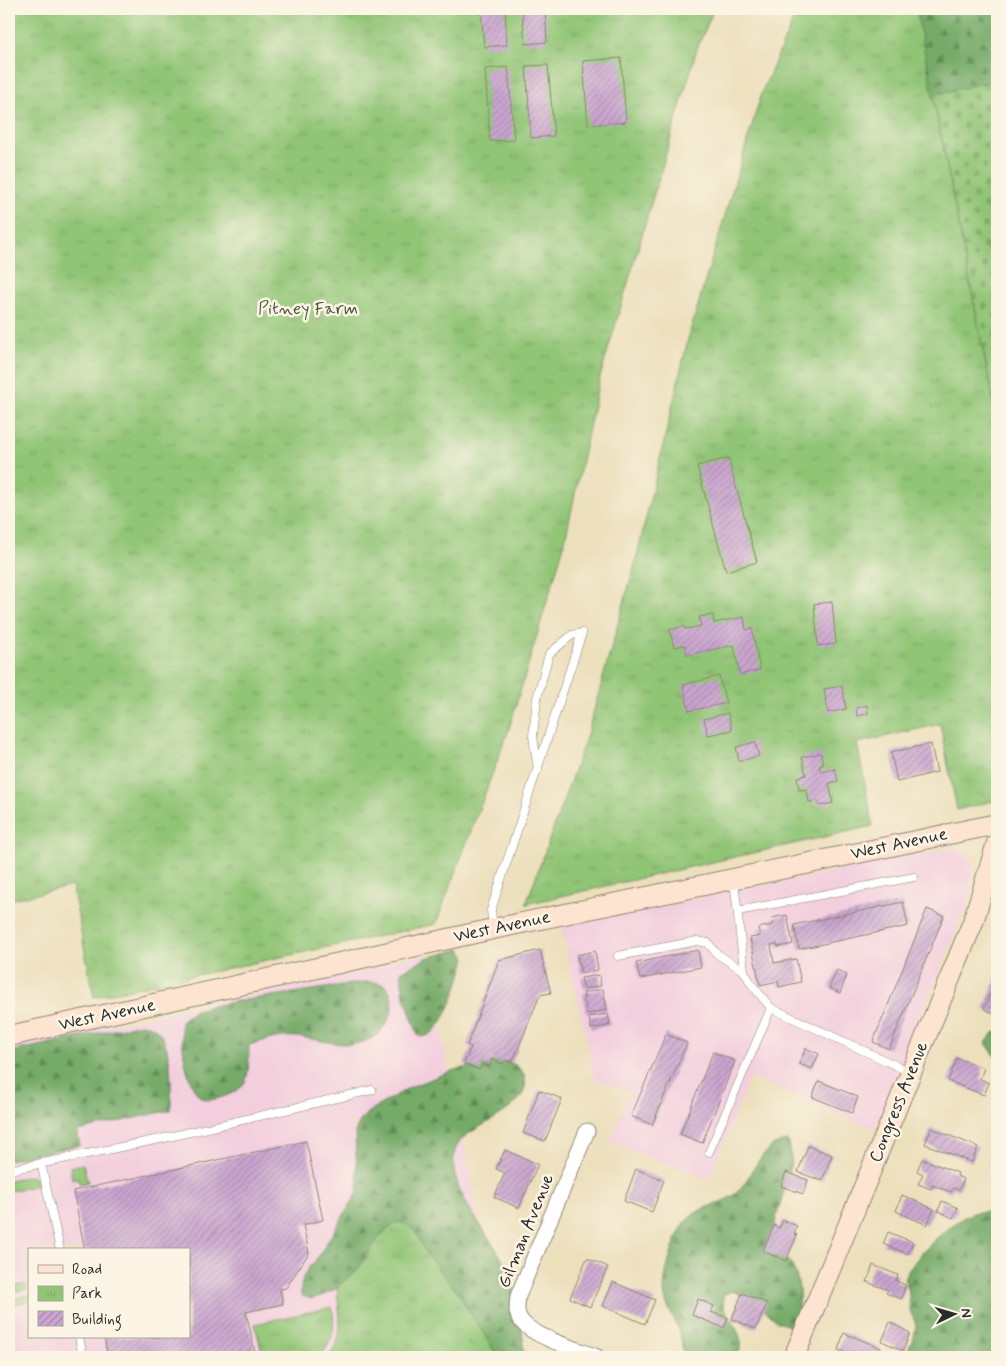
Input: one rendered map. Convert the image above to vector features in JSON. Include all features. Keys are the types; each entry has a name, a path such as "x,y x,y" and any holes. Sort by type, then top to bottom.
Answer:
{"street":[{"name":"West Avenue","path":"9,1036 493,929 997,824"},
{"name":"Congress Avenue","path":"794,1357 973,922 997,844"},
{"name":"Gilman Avenue","path":"587,1131 518,1296 516,1309 521,1321 532,1331 597,1357"}],"lane":[{"path":"493,929 491,910 538,770 541,761 582,633 572,635 549,654 537,698 533,736 538,770"},
{"path":"738,912 914,877"},
{"path":"734,878 744,971 752,985 771,1008 912,1072"},
{"path":"618,956 697,941 708,943 716,954 744,971"},
{"path":"710,1152 771,1008"},
{"path":"9,1170 160,1139 372,1090"},
{"path":"41,1163 60,1248"},
{"path":"79,1338 83,1357"}],"shaded area":[{"path":"952,848 961,850 973,863 967,905 874,1129 750,1077 709,1179 610,1142 630,1092 595,1079 561,925"},
{"path":"425,952 507,1357 9,1357 9,1047 355,973"}],"green space":[{"name":"Pitney Farm","path":"9,9 714,9 697,49 600,377 564,545 508,732 436,924 94,997 72,886 9,900"},
{"path":"798,9 916,9 997,421 997,800 957,810 940,724 857,743 873,826 526,904 587,735 636,560 689,335 762,92"},
{"path":"896,9 997,9 997,83 958,181 947,178"},
{"path":"997,80 997,421 933,95"},
{"path":"461,949 466,958 455,993 443,1020 427,1036 418,1036 403,992 401,972 426,958"},
{"path":"375,982 384,985 389,990 392,998 392,1011 389,1019 376,1035 364,1042 351,1044 283,1037 249,1045 248,1074 242,1086 228,1095 213,1100 202,1098 196,1092 186,1068 181,1021 195,1010 232,1002"},
{"path":"141,1024 153,1027 160,1033 165,1042 170,1065 171,1110 77,1131 80,1145 9,1160 9,1052"},
{"path":"997,1032 997,1059 986,1043 993,1033"},
{"path":"500,1060 511,1063 520,1069 524,1076 525,1087 521,1096 513,1105 469,1133 460,1141 454,1154 454,1171 465,1200 501,1257 512,1281 520,1313 524,1356 498,1357 456,1290 426,1254 416,1233 380,1236 360,1266 343,1283 323,1295 311,1299 301,1295 302,1280 306,1272 316,1260 358,1192 355,1132 360,1121 368,1112 410,1087 454,1070"},
{"path":"788,1141 791,1161 773,1237 774,1243 795,1271 799,1288 799,1305 794,1320 789,1326 778,1322 753,1300 732,1291 723,1295 723,1302 741,1340 739,1352 733,1357 683,1357 680,1335 666,1303 664,1292 668,1265 678,1235 692,1215 734,1195 745,1183 765,1153 779,1143"},
{"path":"83,1164 88,1182 80,1184 78,1178 72,1179 70,1167"},
{"path":"31,1176 36,1179 35,1186 9,1191 9,1180"},
{"path":"997,1212 997,1357 900,1357 909,1346 916,1326 910,1310 908,1291 904,1279 908,1271 933,1242 962,1218 973,1213"},
{"path":"397,1222 408,1225 416,1233 426,1254 456,1290 498,1357 328,1357 338,1341 340,1314 337,1287 356,1272 380,1236"},
{"path":"26,1284 27,1289 9,1293 9,1287"},
{"path":"28,1295 28,1301 9,1305 9,1300"},
{"path":"332,1307 334,1321 332,1334 328,1346 319,1357 263,1357 255,1324"},
{"path":"22,1350 23,1357 9,1357 9,1351"}],"building":[{"path":"481,9 505,9 507,45 484,47"},
{"path":"522,9 545,9 547,42 525,44"},
{"path":"621,58 626,122 588,125 583,61"},
{"path":"548,65 554,136 531,138 526,66"},
{"path":"508,67 514,140 490,141 485,69"},
{"path":"728,458 757,562 726,571 697,466"},
{"path":"832,602 836,644 818,646 814,604"},
{"path":"713,615 714,623 744,617 746,630 752,628 760,670 740,675 734,645 687,655 685,645 674,647 670,630 684,626 685,629 701,626 699,617"},
{"path":"719,676 726,703 689,711 683,685"},
{"path":"842,686 846,709 828,713 824,689"},
{"path":"867,705 868,714 857,716 856,708"},
{"path":"728,713 732,730 708,735 704,719"},
{"path":"755,742 759,756 739,761 736,747"},
{"path":"931,744 937,772 897,782 891,752"},
{"path":"821,753 823,765 819,766 821,772 835,769 838,781 829,783 833,803 819,806 818,801 809,802 807,789 799,790 797,777 806,775 802,757"},
{"path":"903,902 908,926 799,949 794,925"},
{"path":"927,909 944,916 889,1049 873,1042"},
{"path":"787,915 793,944 778,947 777,944 771,945 774,963 796,959 801,982 779,987 778,981 760,985 750,938 760,936 758,928 773,925 772,918"},
{"path":"540,950 551,993 540,995 512,1063 505,1060 503,1064 492,1059 489,1067 482,1064 480,1070 464,1064 471,1047 467,1045 499,960"},
{"path":"698,950 701,967 640,979 636,963"},
{"path":"595,951 598,970 581,973 577,955"},
{"path":"837,970 847,975 840,993 829,988"},
{"path":"599,975 601,986 584,989 581,978"},
{"path":"997,976 997,1015 984,1009"},
{"path":"603,989 607,1010 587,1014 583,993"},
{"path":"608,1014 610,1025 591,1029 589,1017"},
{"path":"666,1034 687,1043 652,1125 631,1116"},
{"path":"806,1048 819,1054 812,1069 799,1064"},
{"path":"713,1052 735,1061 702,1143 680,1134"},
{"path":"957,1058 984,1068 980,1079 989,1083 984,1095 948,1081"},
{"path":"819,1081 858,1097 852,1113 812,1097"},
{"path":"539,1090 562,1099 545,1141 523,1133"},
{"path":"931,1128 978,1147 972,1162 925,1144"},
{"path":"306,1141 323,1220 303,1225 309,1253 286,1288 280,1289 283,1304 246,1312 256,1357 108,1357 104,1338 190,1338 190,1248 85,1248 73,1191"},
{"path":"808,1146 832,1155 822,1181 798,1172"},
{"path":"505,1150 538,1164 519,1208 494,1197 505,1173 496,1169"},
{"path":"922,1159 958,1173 957,1176 964,1179 959,1190 953,1188 951,1192 932,1185 931,1189 918,1184 923,1174 917,1171"},
{"path":"636,1169 664,1180 652,1212 624,1201"},
{"path":"786,1172 808,1180 803,1194 781,1186"},
{"path":"902,1195 934,1209 927,1225 896,1211"},
{"path":"942,1201 958,1208 953,1218 938,1211"},
{"path":"783,1220 797,1226 794,1234 797,1235 786,1261 763,1251 774,1225 779,1228"},
{"path":"888,1232 913,1242 908,1254 883,1244"},
{"path":"587,1258 608,1267 590,1307 570,1298"},
{"path":"873,1265 898,1275 896,1281 906,1285 901,1299 886,1293 888,1290 867,1282"},
{"path":"613,1282 655,1300 645,1324 603,1306"},
{"path":"742,1293 767,1303 756,1329 732,1319"},
{"path":"698,1299 714,1306 711,1312 728,1318 724,1328 692,1315"},
{"path":"890,1322 910,1333 903,1351 882,1341"},
{"path":"844,1333 881,1348 877,1357 856,1357 838,1350"},
{"path":"717,1352 729,1357 715,1357"}]}
